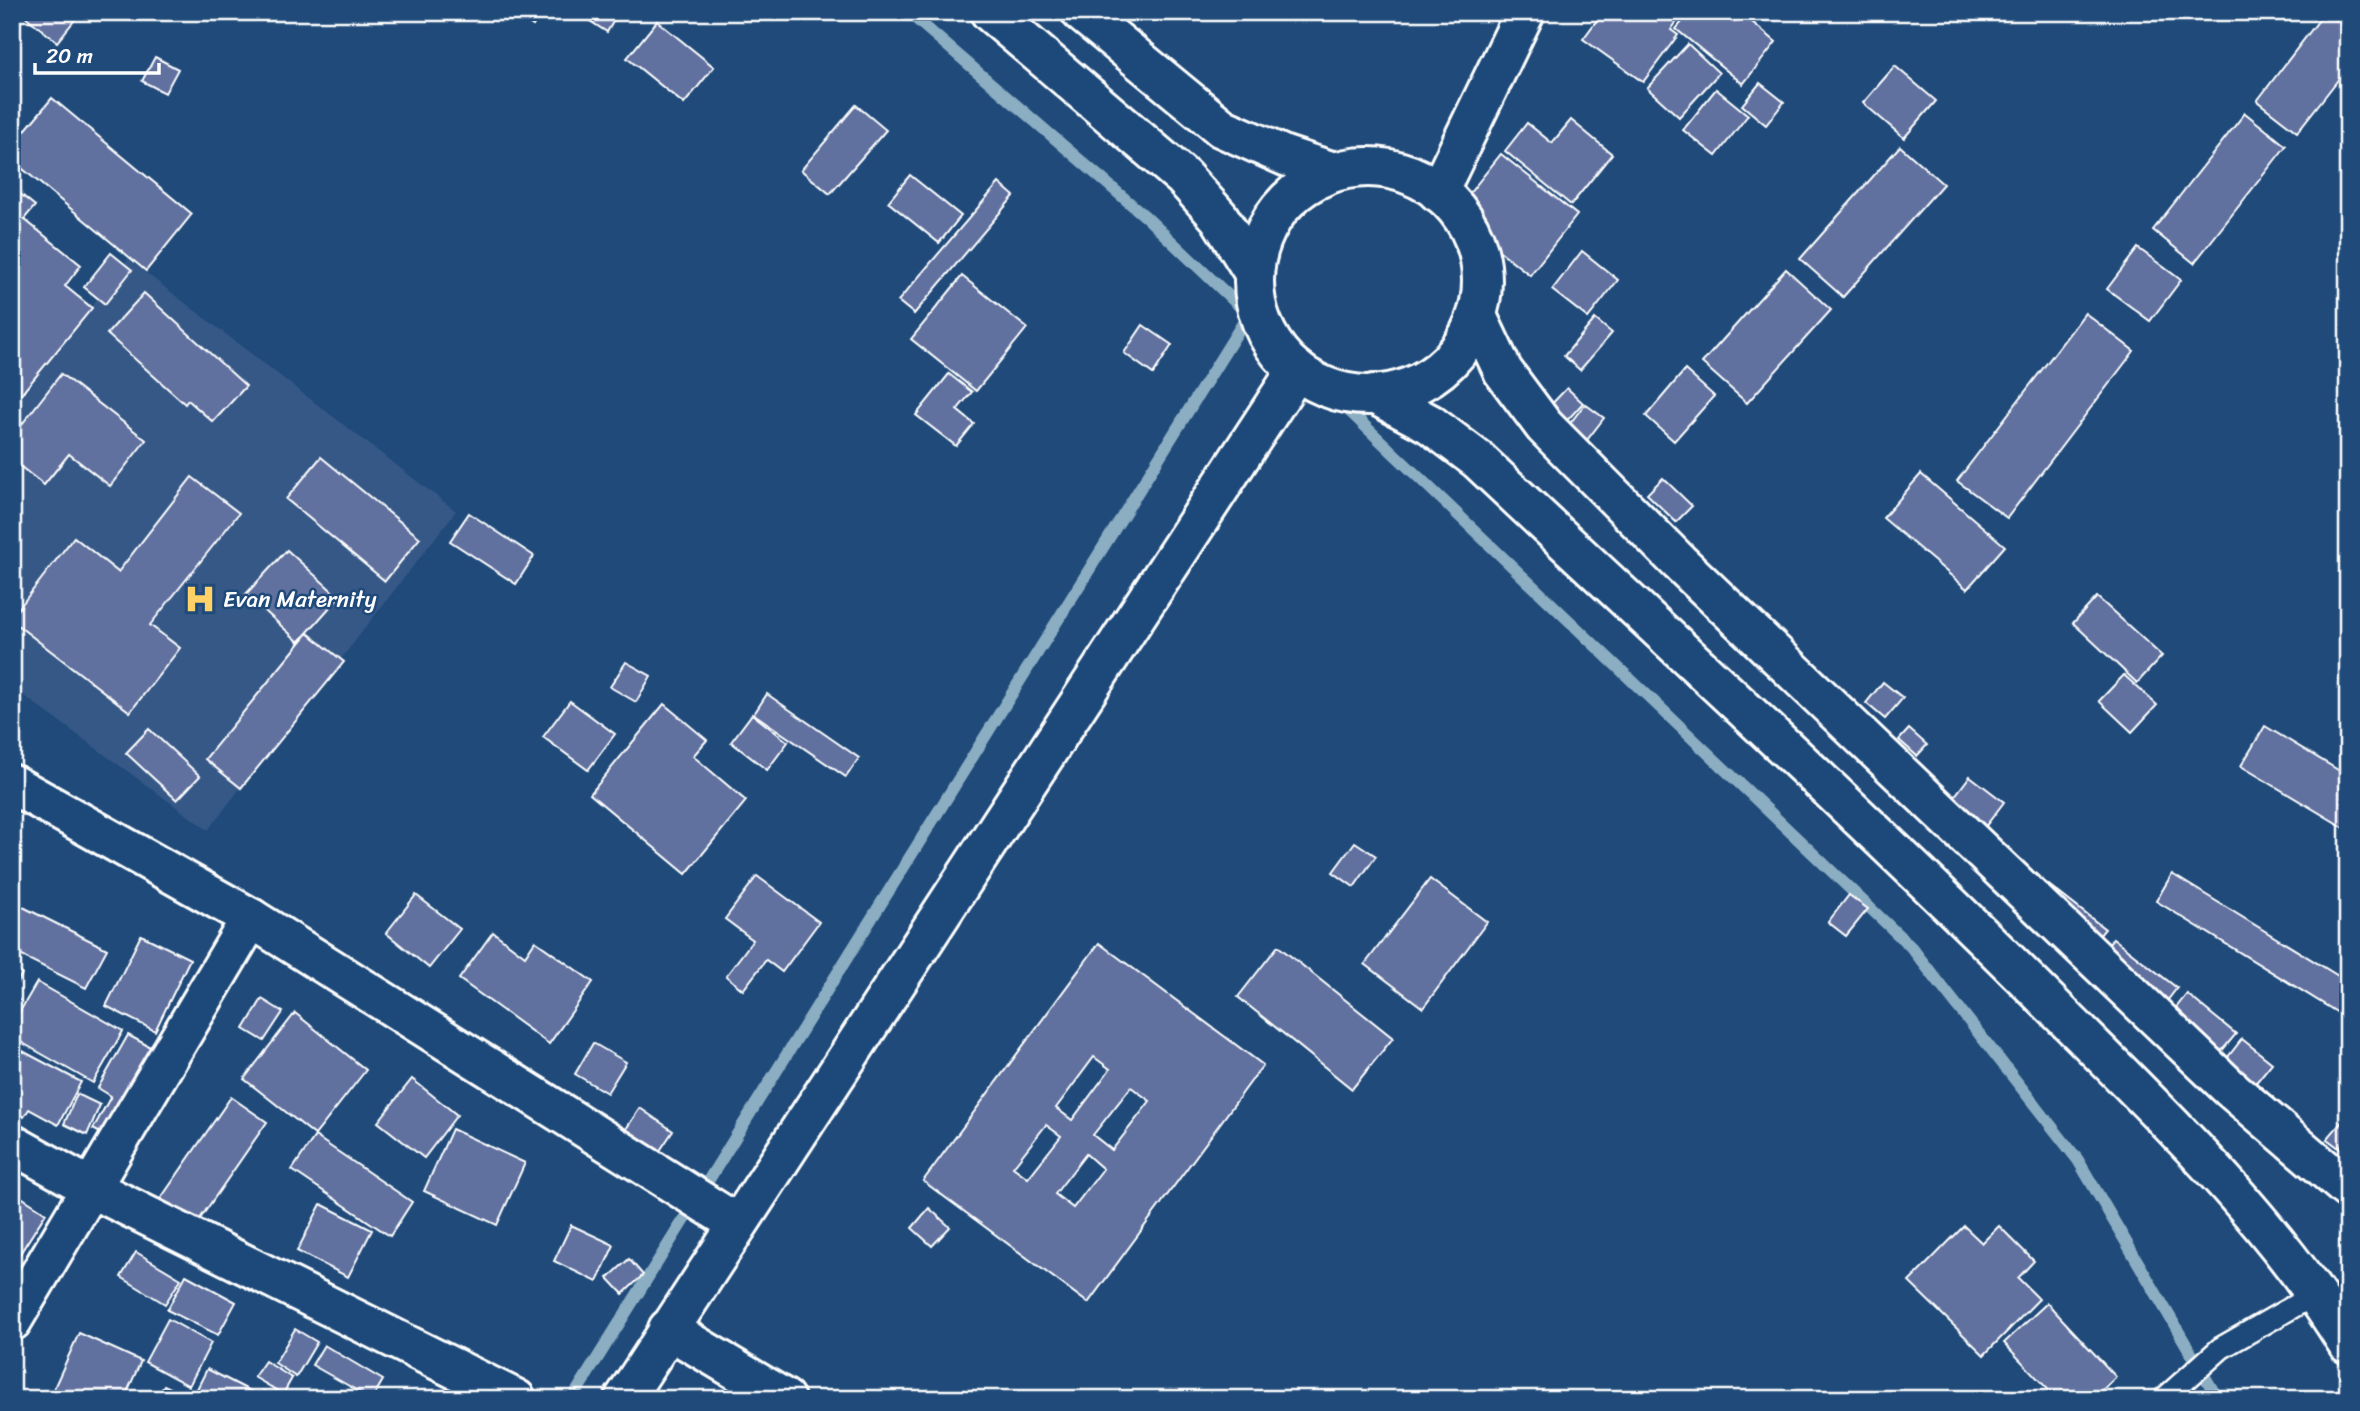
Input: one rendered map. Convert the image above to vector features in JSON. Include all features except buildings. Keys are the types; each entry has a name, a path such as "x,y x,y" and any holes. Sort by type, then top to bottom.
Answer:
{"main road":[{"path":"990,12 1183,177 1219,217 1254,273"},
{"path":"1081,12 1222,128 1285,156 1334,172"},
{"path":"1438,192 1525,12"},
{"path":"1362,167 1389,169 1415,177 1438,192 1458,212 1472,235 1480,261 1482,289 1477,316 1465,341 1448,362 1426,379 1401,390 1374,394 1347,393 1321,384 1297,370 1278,351 1264,326 1256,300 1254,273 1259,246 1271,221 1287,200 1309,183 1334,172 1362,167"},
{"path":"1477,316 1503,371 1544,426 1669,552 2230,1088 2348,1189"},
{"path":"624,1399 736,1223 1297,370"},
{"path":"1374,394 1430,424 1478,460 1980,934 2189,1143 2317,1293 2348,1344"},
{"path":"12,784 251,918 736,1223"},
{"path":"12,1321 251,918"},
{"path":"12,1144 91,1188 516,1399"},
{"path":"668,1329 785,1399"}],"lane":[{"path":"2164,1399 2221,1348 2317,1293"}],"shaded area":[{"name":"Evan Maternity","path":"128,259 456,511 208,830 12,687 12,410"}],"waterway":[{"path":"908,12 1146,217 1911,947 2078,1160 2218,1399"},
{"path":"572,1399 1248,315"}],"place":[{"name":"Evan Maternity","path":"200,599"}]}
